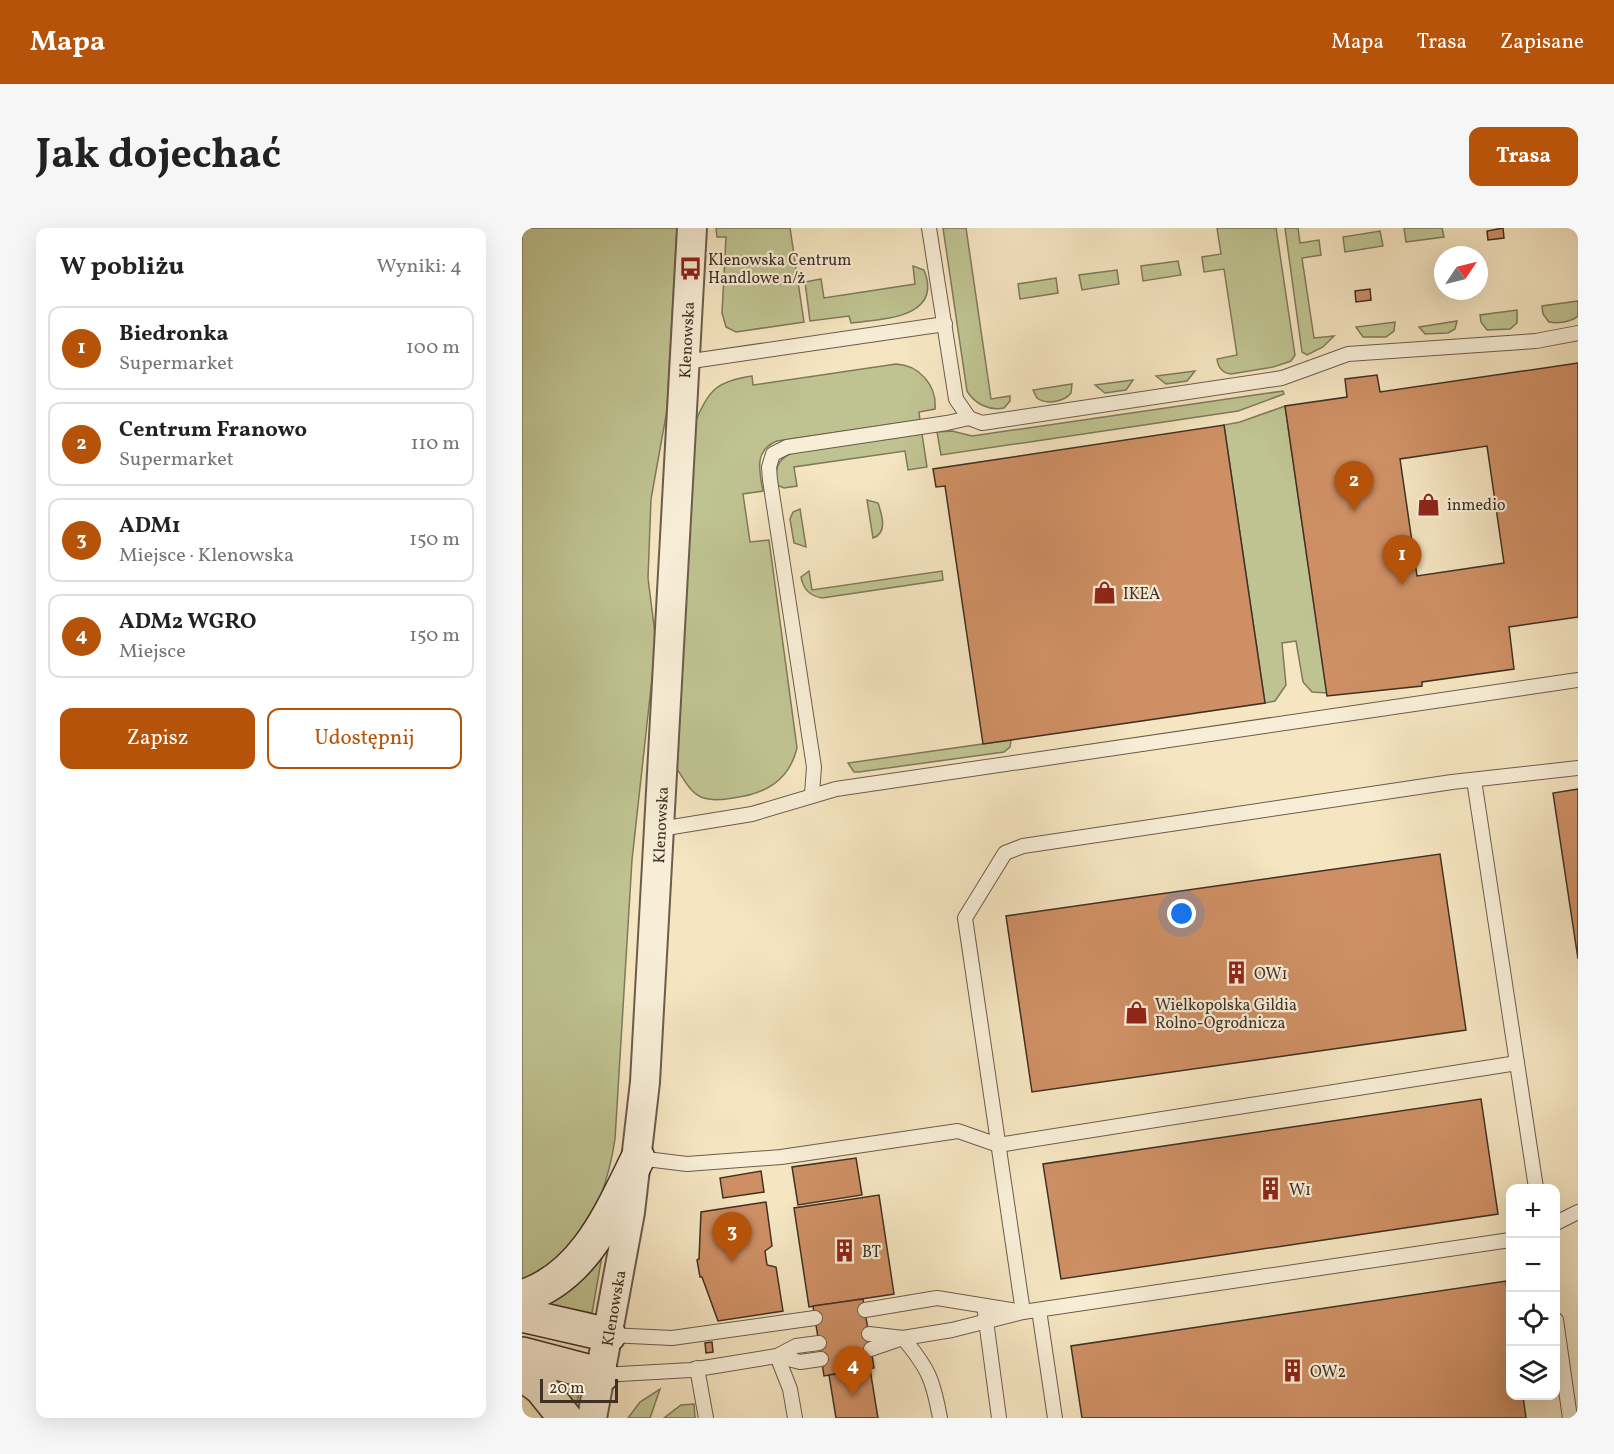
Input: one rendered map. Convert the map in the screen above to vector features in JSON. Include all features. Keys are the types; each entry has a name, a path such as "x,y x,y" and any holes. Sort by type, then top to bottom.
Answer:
{"main road":[{"path":"522,1297 533,1293 568,1271 602,1230 638,1158"},
{"path":"522,1315 609,1335"},
{"path":"522,1354 602,1375"},
{"path":"522,1374 541,1388 565,1418"}],"street":[{"name":"Klenowska","path":"592,1418 602,1375 638,1158 660,829 692,228"}],"lane":[{"path":"929,228 956,399 969,418"},
{"path":"685,362 945,324"},
{"path":"812,794 814,767 773,502 769,467 773,454 787,447 969,418 982,423 1282,378 1348,354 1536,341 1578,333"},
{"path":"660,829 752,814 812,794 1578,680"},
{"path":"1023,1312 964,918 1005,853 1035,844 1474,780 1578,768"},
{"path":"1474,780 1535,1184"},
{"path":"638,1158 687,1164 781,1157 958,1131 998,1145 1517,1063"},
{"path":"1560,1220 1578,1212"},
{"path":"871,1349 903,1338 952,1330 1023,1312 1506,1241"},
{"path":"865,1310 937,1298 1023,1312"},
{"path":"984,1305 999,1418"},
{"path":"1039,1310 1054,1418"},
{"path":"609,1335 672,1338 815,1318"},
{"path":"869,1334 903,1338 924,1363 934,1384 940,1418"},
{"path":"602,1375 698,1368 777,1356 796,1346 819,1343"},
{"path":"1560,1346 1570,1418"},
{"path":"777,1356 800,1362 821,1359"},
{"path":"777,1356 790,1389 795,1418"},
{"path":"698,1368 706,1418"}],"green space":[{"path":"522,228 677,228 667,410 651,499 648,578 656,642 632,860 615,1139 600,1198 580,1239 560,1260 522,1284"},
{"path":"716,228 790,228 804,322 736,332 726,327 722,313 726,237 717,237"},
{"path":"943,228 966,228 991,399 1010,396 1010,401 1004,408 983,406 967,391"},
{"path":"1217,228 1276,228 1295,355 1291,361 1273,367 1231,374 1219,367 1217,359 1237,355 1224,269 1204,272 1202,257 1221,254"},
{"path":"1285,228 1298,228 1300,243 1319,240 1321,255 1302,258 1314,338 1334,336 1323,347 1307,355 1302,352"},
{"path":"1404,228 1442,228 1444,237 1406,242"},
{"path":"1380,231 1383,246 1345,252 1343,237"},
{"path":"1178,261 1181,275 1143,281 1141,266"},
{"path":"913,266 924,270 928,286 925,298 917,307 906,313 851,323 849,316 810,321 805,282 821,279 824,298 915,284"},
{"path":"1117,270 1119,284 1082,290 1079,275"},
{"path":"1056,278 1058,293 1020,299 1018,284"},
{"path":"1578,301 1578,316 1572,320 1560,323 1549,322 1543,314 1542,306"},
{"path":"1517,310 1517,323 1510,329 1487,330 1481,322 1480,315"},
{"path":"1457,321 1455,329 1448,333 1425,334 1419,327"},
{"path":"1395,322 1394,331 1386,337 1363,337 1356,327"},
{"path":"896,364 912,368 925,378 933,392 935,409 919,412 920,420 777,441 761,455 763,491 743,494 750,542 769,540 797,748 782,777 765,789 745,796 725,799 713,800 701,797 690,789 677,769 695,423 704,402 722,384 740,378 752,376 753,385"},
{"path":"1195,371 1187,381 1166,384 1156,376"},
{"path":"1133,380 1126,390 1105,393 1095,385"},
{"path":"1072,384 1071,393 1055,402 1037,398 1033,390"},
{"path":"1283,391 1284,394 1238,411 941,455 937,432 952,431 972,436"},
{"path":"1285,406 1327,693 1312,692 1303,682 1296,641 1282,643 1286,685 1275,701 1265,703 1224,425 1240,422"},
{"path":"922,434 927,467 908,470 905,451 794,467 797,486 784,488 777,485 778,466 792,453"},
{"path":"867,500 878,503 882,518 881,532 873,538"},
{"path":"800,509 806,547 794,543 790,519 793,512"},
{"path":"809,571 812,590 942,571 943,580 822,598 811,594 803,585 801,577"},
{"path":"1011,740 1010,747 1004,752 859,772 854,772 848,763"},
{"path":"602,1256 592,1313 533,1302"},
{"path":"550,1371 581,1386 576,1406 570,1404"},
{"path":"660,1389 650,1418 628,1418 640,1402"},
{"path":"694,1404 695,1418 664,1418 681,1405"}],"building":[{"path":"1503,228 1504,238 1488,240 1487,231"},
{"path":"1370,289 1371,300 1356,302 1355,291"},
{"path":"1578,363 1578,617 1509,627 1514,669 1422,682 1422,686 1327,696 1285,406 1347,397 1345,379 1377,375 1380,392","holes":["1487,446 1504,563 1417,576 1400,459"]},
{"name":"IKEA","path":"1224,425 1265,703 983,744 945,486 936,487 933,469"},
{"path":"1578,789 1578,959 1553,793"},
{"name":"OW1","path":"1440,854 1466,1030 1032,1092 1006,916"},
{"name":"W1","path":"1481,1099 1498,1214 1061,1279 1043,1164"},
{"path":"856,1158 862,1195 798,1205 792,1167"},
{"path":"761,1171 764,1192 723,1198 720,1178"},
{"name":"BT","path":"879,1195 894,1294 809,1307 794,1208"},
{"path":"766,1202 772,1246 765,1251 767,1265 776,1267 783,1311 718,1321 702,1277 700,1277 697,1260 699,1259 701,1212"},
{"name":"OW2","path":"1506,1281 1506,1400 1524,1400 1526,1418 1082,1418 1071,1346"},
{"path":"863,1299 874,1368 824,1376 813,1306"},
{"path":"712,1342 713,1352 706,1353 705,1343"},
{"path":"870,1369 878,1418 836,1418 829,1375"}],"place":[{"name":"Klenowska Centrum Handlowe n/ż","path":"690,268"},
{"name":"inmedio","path":"1429,504"},
{"name":"Centrum Franowo","path":"1354,511"},
{"name":"Biedronka","path":"1402,585"},
{"name":"IKEA","path":"1105,593"},
{"name":"OW1","path":"1236,973"},
{"name":"Wielkopolska Gildia Rolno-Ogrodnicza","path":"1137,1013"},
{"name":"W1","path":"1271,1189"},
{"name":"BT","path":"844,1251"},
{"name":"ADM1","path":"732,1262"},
{"name":"OW2","path":"1292,1371"},
{"name":"ADM2 WGRO","path":"853,1396"}]}
